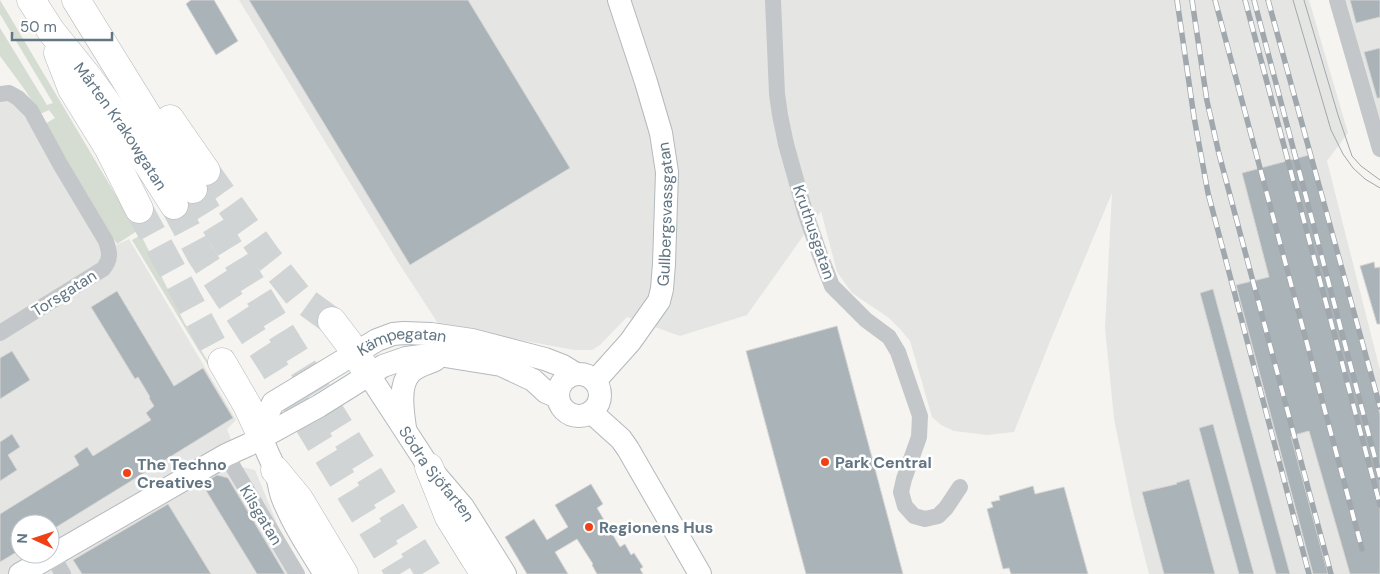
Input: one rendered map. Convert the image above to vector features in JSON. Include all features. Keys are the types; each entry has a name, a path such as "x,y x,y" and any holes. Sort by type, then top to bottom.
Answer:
{"highway":[{"name":"Mårten Krakowgatan","path":"43,7 127,131 191,188 76,0"},
{"path":"43,7 72,88 109,149 139,209"},
{"path":"332,321 362,364"},
{"path":"222,362 247,405 262,437"},
{"path":"429,467 449,517 485,574"},
{"path":"275,470 299,498 344,574"}],"street":[{"name":"Gullbergsvassgatan","path":"586,378 630,342 659,301 662,289 667,172 661,133 619,0"},
{"name":"Kruthusgatan","path":"773,0 777,94 780,115 805,212 820,255 832,286 866,320 889,337 898,352 920,416 919,437 904,479 902,492 905,506 914,516 925,519 938,516 946,508 960,487"},
{"path":"1337,0 1380,149"},
{"name":"Torsgatan","path":"0,94 9,93 18,98 31,111 106,241 109,252 108,263 103,269 0,333"},
{"name":"Kämpegatan","path":"20,574 57,565 226,455 319,406 362,364 377,340 393,334 431,334 484,343 545,358 586,378"},
{"name":"Kämpegatan","path":"362,364 383,366 406,358 429,355 501,365 533,380 546,392 558,397"},
{"name":"Kämpegatan","path":"405,429 403,390 405,380 415,369 445,356"},
{"name":"Södra Sjöfarten","path":"362,364 429,467 463,507 505,574"},
{"path":"568,377 586,378 599,389 600,397 597,406 587,414 577,416 568,413 561,406 558,397 561,383 568,377"},
{"path":"591,412 618,435 628,449 700,574"},
{"path":"262,437 275,470 282,497 292,520 325,574"},
{"name":"Kilsgatan","path":"226,455 297,574"}],"shaded area":[{"path":"0,0 137,231 117,244 45,124 55,118 49,110 40,114 0,56 0,28 47,105 53,103 0,14"},
{"path":"239,0 1309,0 1348,133 1327,161 1380,370 1380,568 1361,574 1149,574 1132,507 1114,419 1105,328 1112,193 1014,432 987,435 954,431 941,425 932,417 910,341 889,318 852,293 837,272 821,211 747,315 680,336 627,317 600,345 592,350 574,350 439,325 398,262"},
{"path":"1332,0 1380,0 1380,159"},
{"path":"0,101 17,104 103,244 114,246 129,239 236,420 227,429 242,467 255,470 286,545 303,574 0,574"},
{"path":"141,235 184,322 212,368 196,346 132,240"}],"building":[{"path":"191,0 214,0 238,41 216,55 186,4"},
{"path":"249,0 468,0 570,168 410,265"},
{"path":"1350,0 1380,0 1380,17 1356,23"},
{"path":"1380,48 1380,98 1377,98 1364,52"},
{"path":"1309,155 1380,414 1380,574 1350,574 1309,431 1291,436 1328,574 1313,574 1236,285 1269,277 1242,173"},
{"path":"1374,262 1375,268 1380,267 1380,324 1377,324 1360,266"},
{"path":"1213,289 1290,574 1276,574 1200,293"},
{"path":"117,291 174,386 203,368 233,418 60,525 60,514 10,514 10,556 0,562 0,514 79,465 74,456 87,447 93,456 151,420 146,413 154,406 150,397 138,377 135,379 91,307"},
{"name":"Park Central","path":"837,326 903,574 806,574 746,351"},
{"path":"12,351 30,380 0,399 0,358"},
{"path":"1213,424 1254,574 1239,574 1199,428"},
{"path":"12,434 20,447 8,455 17,470 0,481 0,442"},
{"path":"217,475 228,478 285,574 257,574 202,484"},
{"path":"1189,479 1215,574 1164,574 1142,492 1177,484"},
{"name":"Regionens Hus","path":"591,484 603,504 597,508 620,547 625,544 631,555 634,553 643,567 640,569 643,574 597,574 577,539 555,552 568,574 527,574 505,537 534,519 547,540 568,527 555,505"},
{"path":"1033,486 1035,494 1064,487 1088,574 1011,574 1009,568 1003,569 987,509 993,507 991,502 1000,500 999,496"},
{"path":"168,504 211,574 82,574 73,560"}],"tunnel":[{"path":"206,171 268,258 299,297 332,321"},
{"path":"193,189 430,574"},
{"path":"174,205 200,254 271,363 400,574"},
{"path":"139,209 222,362"}],"tram line":[{"path":"1293,0 1331,130 1343,154 1353,168 1365,179 1380,188"},
{"path":"1304,0 1352,156 1361,166 1380,180"}],"railway":[{"path":"1177,0 1194,117 1208,193 1309,574"},
{"path":"1192,0 1207,101 1219,154 1331,574"},
{"path":"1215,0 1362,549"},
{"path":"1245,0 1380,505"},
{"path":"1254,0 1380,477"},
{"path":"1268,0 1380,407"}],"place":[{"name":"Park Central","path":"825,462"},
{"name":"The Techno Creatives","path":"127,473"},
{"name":"Regionens Hus","path":"589,527"}]}
